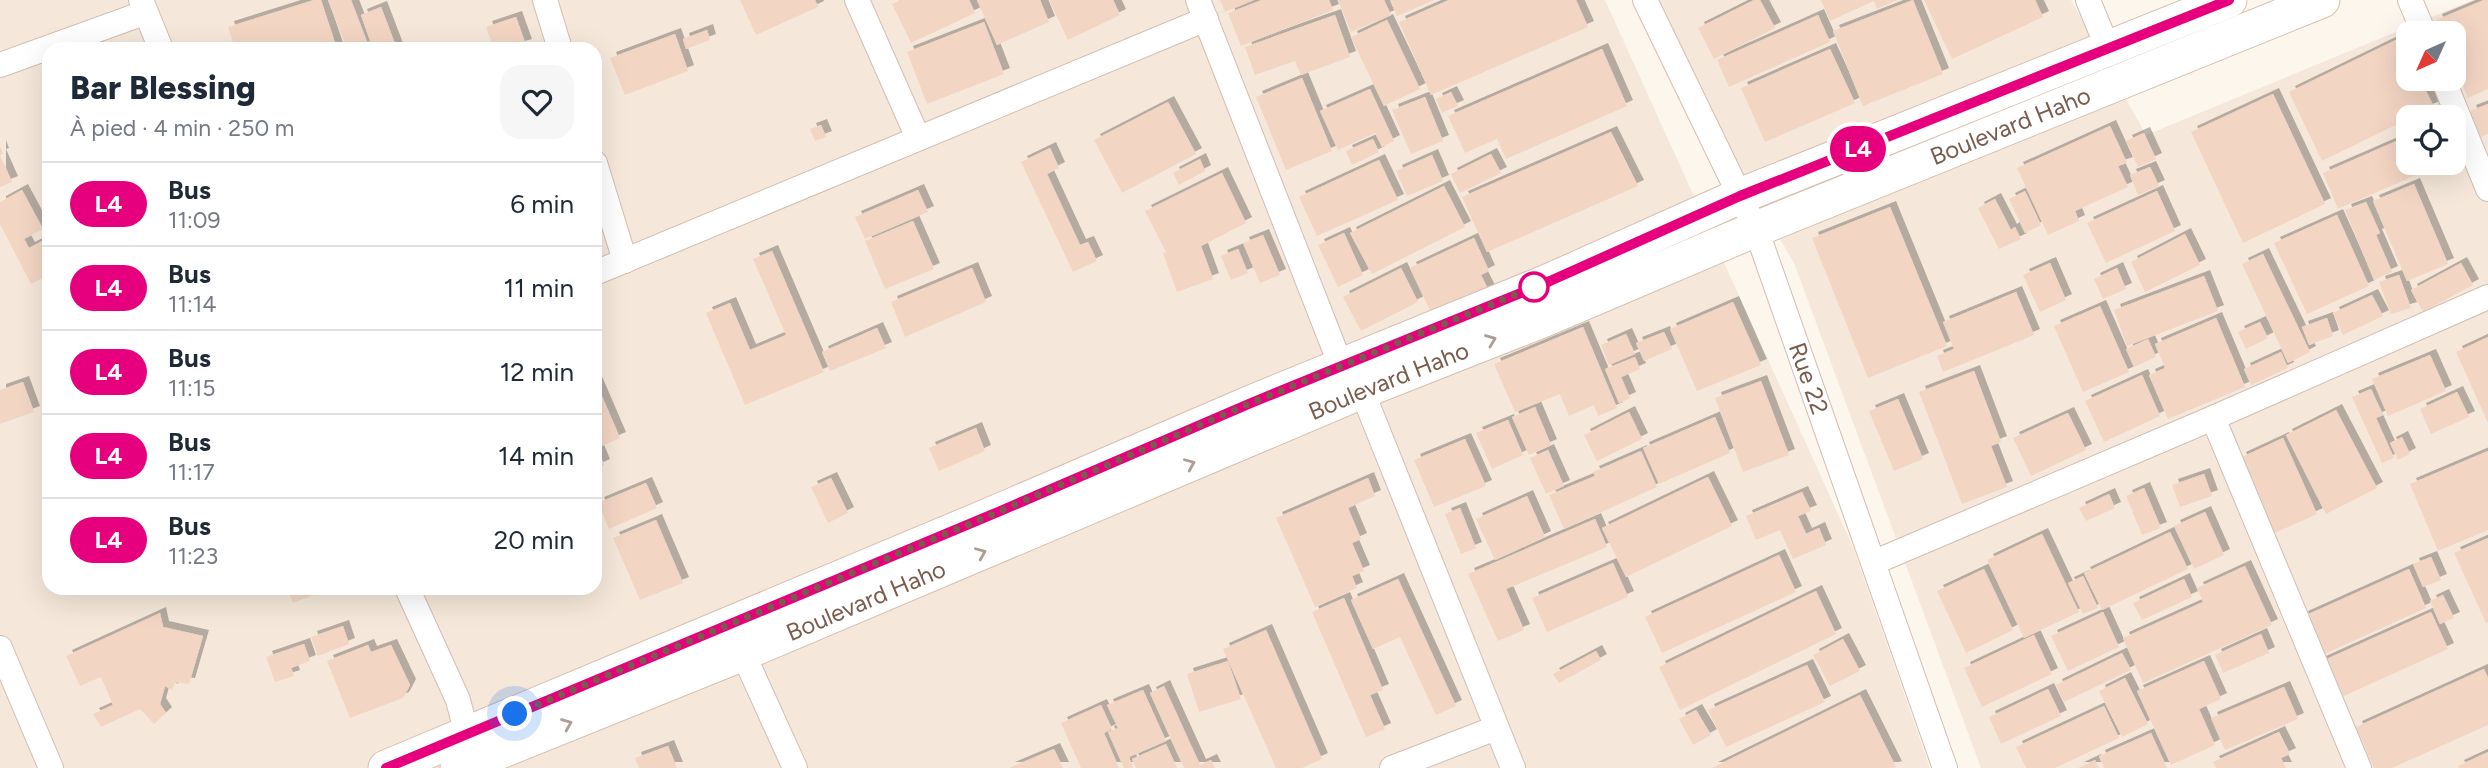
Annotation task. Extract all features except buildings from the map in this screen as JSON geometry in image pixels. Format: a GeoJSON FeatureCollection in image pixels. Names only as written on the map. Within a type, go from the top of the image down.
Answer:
{"type":"FeatureCollection","features":[{"type":"Feature","properties":{"kind":"main road","name":"Boulevard Haho"},"geometry":{"type":"LineString","coordinates":[[458,768],[736,639],[1352,378],[1550,281],[1740,196],[2229,0]]}},
{"type":"Feature","properties":{"kind":"main road","name":"Boulevard Haho"},"geometry":{"type":"LineString","coordinates":[[1352,378],[1547,318],[1756,229],[2322,0]]}},
{"type":"Feature","properties":{"kind":"main road","name":"Boulevard Haho"},"geometry":{"type":"LineString","coordinates":[[386,768],[467,735],[736,639]]}},
{"type":"Feature","properties":{"kind":"street"},"geometry":{"type":"LineString","coordinates":[[545,0],[558,42]]}},
{"type":"Feature","properties":{"kind":"street"},"geometry":{"type":"LineString","coordinates":[[858,0],[918,138]]}},
{"type":"Feature","properties":{"kind":"street","name":"Rue 22"},"geometry":{"type":"LineString","coordinates":[[1646,0],[1756,229],[1875,562],[1945,768]]}},
{"type":"Feature","properties":{"kind":"street"},"geometry":{"type":"LineString","coordinates":[[2088,0],[2108,49]]}},
{"type":"Feature","properties":{"kind":"street"},"geometry":{"type":"LineString","coordinates":[[2410,0],[2419,21]]}},
{"type":"Feature","properties":{"kind":"street"},"geometry":{"type":"LineString","coordinates":[[55,42],[142,6],[158,42]]}},
{"type":"Feature","properties":{"kind":"street"},"geometry":{"type":"LineString","coordinates":[[602,270],[918,138],[1202,10],[1513,768]]}},
{"type":"Feature","properties":{"kind":"street"},"geometry":{"type":"LineString","coordinates":[[0,65],[42,48]]}},
{"type":"Feature","properties":{"kind":"street"},"geometry":{"type":"LineString","coordinates":[[2447,91],[2488,190]]}},
{"type":"Feature","properties":{"kind":"street"},"geometry":{"type":"LineString","coordinates":[[602,186],[625,261]]}},
{"type":"Feature","properties":{"kind":"street"},"geometry":{"type":"LineString","coordinates":[[1875,562],[2488,297]]}},
{"type":"Feature","properties":{"kind":"street"},"geometry":{"type":"LineString","coordinates":[[2213,418],[2359,768]]}},
{"type":"Feature","properties":{"kind":"street"},"geometry":{"type":"LineString","coordinates":[[410,595],[458,700],[467,735]]}},
{"type":"Feature","properties":{"kind":"street"},"geometry":{"type":"LineString","coordinates":[[736,639],[795,768]]}},
{"type":"Feature","properties":{"kind":"street"},"geometry":{"type":"LineString","coordinates":[[0,648],[51,768]]}},
{"type":"Feature","properties":{"kind":"street"},"geometry":{"type":"LineString","coordinates":[[1392,768],[1496,728]]}},
{"type":"Feature","properties":{"kind":"shaded area"},"geometry":{"type":"Polygon","coordinates":[[[0,0],[1605,0],[1853,547],[1930,768],[0,768],[0,0]]]}},
{"type":"Feature","properties":{"kind":"shaded area"},"geometry":{"type":"Polygon","coordinates":[[[1639,0],[2071,0],[2146,135],[2396,32],[2396,91],[2466,91],[2466,21],[2422,21],[2473,0],[2488,0],[2488,768],[1981,768],[1794,263],[1639,0]]]}},
{"type":"Feature","properties":{"kind":"bus line","name":"L4"},"geometry":{"type":"LineString","coordinates":[[386,768],[1251,403],[1550,281],[1740,196],[2229,0]]}},
{"type":"Feature","properties":{"kind":"route"},"geometry":{"type":"LineString","coordinates":[[515,714],[1251,403],[1534,287]]}}]}
